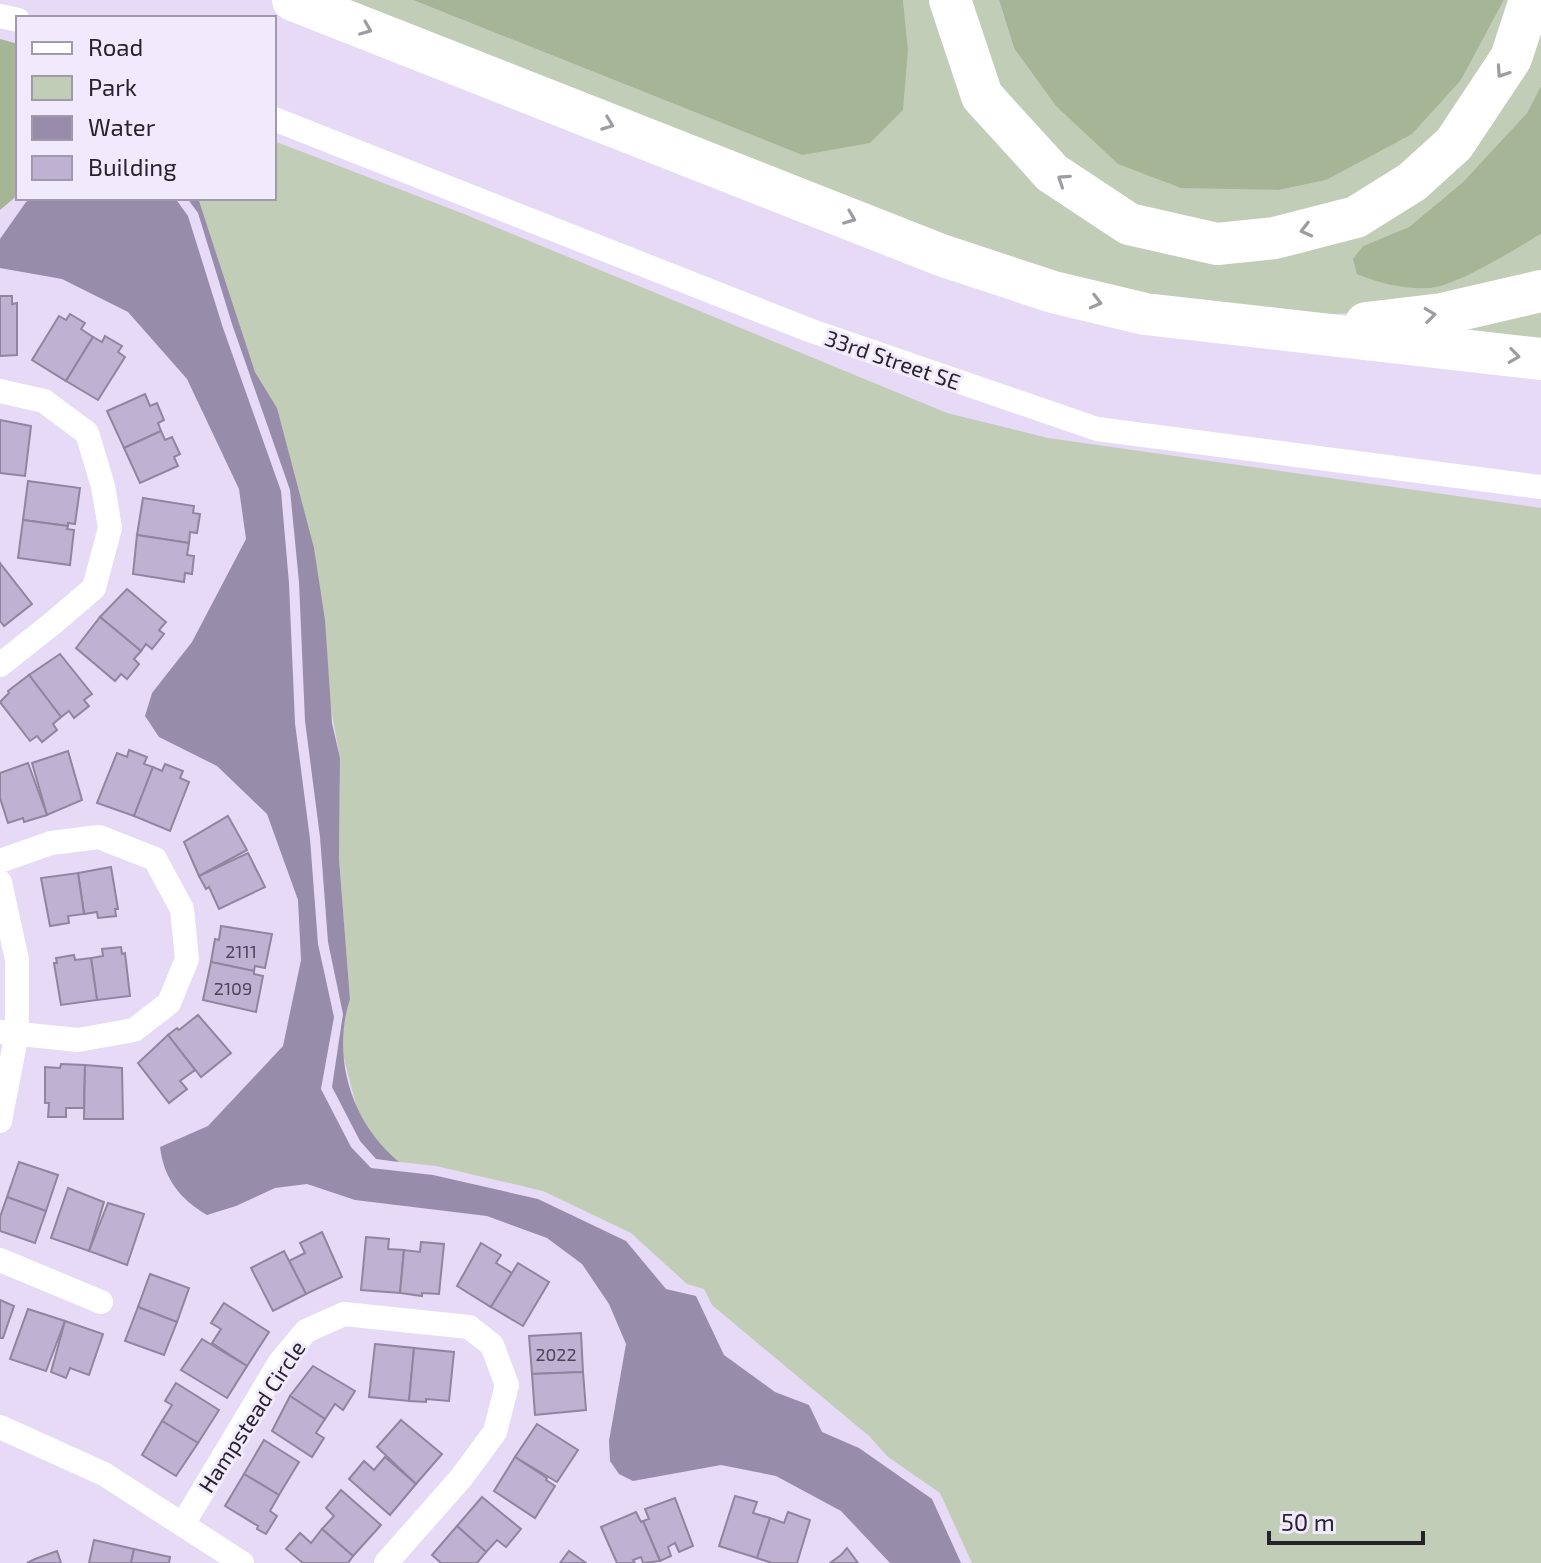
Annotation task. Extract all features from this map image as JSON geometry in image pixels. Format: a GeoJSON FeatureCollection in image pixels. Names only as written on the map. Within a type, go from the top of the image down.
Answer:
{"type":"FeatureCollection","features":[{"type":"Feature","properties":{"kind":"highway"},"geometry":{"type":"LineString","coordinates":[[293,0],[941,255],[1053,292],[1145,314],[1541,359]]}},
{"type":"Feature","properties":{"kind":"highway"},"geometry":{"type":"LineString","coordinates":[[950,0],[982,96],[1052,173],[1129,224],[1217,244],[1275,238],[1356,217],[1412,182],[1454,144],[1511,58],[1530,0]]}},
{"type":"Feature","properties":{"kind":"highway"},"geometry":{"type":"LineString","coordinates":[[1297,331],[1442,314],[1541,291]]}},
{"type":"Feature","properties":{"kind":"street","name":"33rd Street SE"},"geometry":{"type":"LineString","coordinates":[[276,120],[809,330],[1097,429],[1541,487]]}},
{"type":"Feature","properties":{"kind":"street"},"geometry":{"type":"LineString","coordinates":[[0,391],[44,401],[87,433],[103,486],[110,528],[94,588],[0,665]]}},
{"type":"Feature","properties":{"kind":"street"},"geometry":{"type":"LineString","coordinates":[[0,861],[51,843],[99,837],[155,859],[182,909],[187,959],[169,1003],[134,1030],[78,1040],[9,1033]]}},
{"type":"Feature","properties":{"kind":"street"},"geometry":{"type":"LineString","coordinates":[[0,882],[17,960],[0,1121]]}},
{"type":"Feature","properties":{"kind":"street"},"geometry":{"type":"LineString","coordinates":[[0,1260],[101,1302]]}},
{"type":"Feature","properties":{"kind":"street","name":"Hampstead Circle"},"geometry":{"type":"LineString","coordinates":[[183,1524],[280,1362],[306,1331],[344,1314],[469,1327],[492,1345],[507,1385],[495,1432],[461,1478],[386,1563]]}},
{"type":"Feature","properties":{"kind":"street"},"geometry":{"type":"LineString","coordinates":[[0,1427],[104,1474],[236,1561]]}},
{"type":"Feature","properties":{"kind":"green space"},"geometry":{"type":"Polygon","coordinates":[[[335,0],[413,0],[802,155],[908,49],[903,0],[930,0],[939,34],[957,79],[1139,236],[1392,205],[1541,0],[1541,86],[1527,113],[1463,182],[1409,227],[1363,246],[1433,288],[1489,264],[1541,234],[1541,282],[1351,313],[1292,317],[1088,291],[335,0]]]}},
{"type":"Feature","properties":{"kind":"green space"},"geometry":{"type":"Polygon","coordinates":[[[413,0],[903,0],[908,49],[903,110],[870,143],[802,155],[413,0]]]}},
{"type":"Feature","properties":{"kind":"green space"},"geometry":{"type":"Polygon","coordinates":[[[961,0],[999,0],[1014,48],[1231,188],[1279,190],[1326,180],[1461,80],[1504,0],[1519,0],[1481,86],[1377,193],[1250,224],[1202,223],[1152,213],[1094,186],[1049,152],[984,68],[961,0]]]}},
{"type":"Feature","properties":{"kind":"green space"},"geometry":{"type":"Polygon","coordinates":[[[999,0],[1504,0],[1461,80],[1412,134],[1326,180],[1279,190],[1181,188],[1118,164],[1056,106],[1014,48],[999,0]]]}},
{"type":"Feature","properties":{"kind":"green space"},"geometry":{"type":"Polygon","coordinates":[[[0,39],[16,43],[16,197],[0,210],[0,39]]]}},
{"type":"Feature","properties":{"kind":"green space"},"geometry":{"type":"Polygon","coordinates":[[[1541,86],[1541,234],[1486,266],[1440,286],[1401,287],[1357,274],[1353,259],[1363,246],[1409,227],[1463,182],[1527,113],[1541,86]]]}},
{"type":"Feature","properties":{"kind":"green space"},"geometry":{"type":"Polygon","coordinates":[[[276,142],[464,214],[947,413],[1048,438],[1541,508],[1541,1563],[972,1563],[940,1493],[888,1457],[869,1436],[712,1305],[704,1289],[687,1284],[631,1233],[543,1191],[436,1166],[399,1162],[379,1145],[357,1109],[341,1047],[344,1017],[350,999],[339,859],[340,758],[277,409],[255,372],[197,200],[276,200],[276,142]]]}},
{"type":"Feature","properties":{"kind":"green space"},"geometry":{"type":"Polygon","coordinates":[[[1541,301],[1541,348],[1412,329],[1541,301]]]}},
{"type":"Feature","properties":{"kind":"water"},"geometry":{"type":"Polygon","coordinates":[[[176,200],[188,216],[223,328],[281,491],[289,583],[295,723],[310,839],[318,944],[334,1017],[321,1089],[351,1147],[371,1168],[433,1175],[538,1199],[626,1241],[666,1289],[696,1296],[724,1355],[775,1392],[809,1405],[822,1432],[859,1448],[932,1499],[961,1563],[890,1563],[841,1511],[776,1476],[721,1465],[633,1481],[619,1474],[610,1461],[609,1441],[626,1344],[609,1304],[582,1264],[547,1238],[487,1216],[355,1200],[307,1184],[275,1188],[207,1215],[175,1187],[165,1169],[160,1147],[208,1126],[283,1046],[301,960],[298,900],[267,814],[217,766],[159,737],[145,716],[152,693],[192,642],[246,539],[239,489],[187,379],[128,312],[62,279],[0,268],[0,239],[26,202],[176,200]]]}},
{"type":"Feature","properties":{"kind":"water"},"geometry":{"type":"Polygon","coordinates":[[[188,200],[199,201],[255,372],[277,408],[314,548],[325,620],[332,723],[340,758],[339,859],[350,999],[343,1044],[345,1066],[358,1109],[369,1128],[399,1162],[376,1159],[360,1141],[332,1087],[343,1014],[328,942],[320,837],[305,721],[299,582],[290,490],[232,324],[198,213],[188,200]]]}},
{"type":"Feature","properties":{"kind":"building"},"geometry":{"type":"Polygon","coordinates":[[[0,296],[12,296],[12,304],[17,303],[17,355],[0,356],[0,296]]]}},
{"type":"Feature","properties":{"kind":"building"},"geometry":{"type":"Polygon","coordinates":[[[70,314],[85,323],[81,329],[93,337],[66,381],[32,360],[59,316],[66,320],[70,314]]]}},
{"type":"Feature","properties":{"kind":"building"},"geometry":{"type":"Polygon","coordinates":[[[105,336],[122,346],[118,352],[125,357],[98,400],[66,381],[93,337],[102,342],[105,336]]]}},
{"type":"Feature","properties":{"kind":"building"},"geometry":{"type":"Polygon","coordinates":[[[145,394],[150,406],[157,403],[164,420],[158,423],[161,431],[124,448],[107,411],[145,394]]]}},
{"type":"Feature","properties":{"kind":"building"},"geometry":{"type":"Polygon","coordinates":[[[0,420],[31,426],[25,476],[0,473],[0,420]]]}},
{"type":"Feature","properties":{"kind":"building"},"geometry":{"type":"Polygon","coordinates":[[[161,431],[165,440],[172,437],[180,454],[174,457],[178,466],[140,483],[124,448],[161,431]]]}},
{"type":"Feature","properties":{"kind":"building"},"geometry":{"type":"Polygon","coordinates":[[[28,481],[80,488],[75,524],[68,523],[68,526],[23,520],[28,481]]]}},
{"type":"Feature","properties":{"kind":"building"},"geometry":{"type":"Polygon","coordinates":[[[143,498],[194,506],[193,513],[200,514],[197,533],[190,532],[189,543],[137,535],[143,498]]]}},
{"type":"Feature","properties":{"kind":"building"},"geometry":{"type":"Polygon","coordinates":[[[23,520],[68,526],[67,529],[74,530],[70,565],[18,558],[23,520]]]}},
{"type":"Feature","properties":{"kind":"building"},"geometry":{"type":"Polygon","coordinates":[[[137,535],[189,543],[187,555],[194,556],[192,574],[185,573],[184,582],[133,574],[137,535]]]}},
{"type":"Feature","properties":{"kind":"building"},"geometry":{"type":"Polygon","coordinates":[[[0,563],[32,604],[4,626],[0,621],[0,563]]]}},
{"type":"Feature","properties":{"kind":"building"},"geometry":{"type":"Polygon","coordinates":[[[127,589],[166,622],[159,630],[164,634],[152,649],[146,644],[141,651],[100,617],[127,589]]]}},
{"type":"Feature","properties":{"kind":"building"},"geometry":{"type":"Polygon","coordinates":[[[100,617],[141,651],[134,659],[139,664],[127,679],[121,674],[115,681],[76,648],[100,617]]]}},
{"type":"Feature","properties":{"kind":"building"},"geometry":{"type":"Polygon","coordinates":[[[60,654],[92,694],[84,700],[89,706],[74,718],[69,711],[61,717],[29,675],[60,654]]]}},
{"type":"Feature","properties":{"kind":"building"},"geometry":{"type":"Polygon","coordinates":[[[29,675],[61,717],[53,724],[57,730],[42,742],[37,736],[30,741],[0,702],[8,691],[29,675]]]}},
{"type":"Feature","properties":{"kind":"building"},"geometry":{"type":"Polygon","coordinates":[[[129,750],[147,757],[144,764],[153,767],[134,816],[97,803],[117,753],[127,757],[129,750]]]}},
{"type":"Feature","properties":{"kind":"building"},"geometry":{"type":"Polygon","coordinates":[[[68,751],[82,800],[47,815],[32,763],[68,751]]]}},
{"type":"Feature","properties":{"kind":"building"},"geometry":{"type":"Polygon","coordinates":[[[28,763],[47,815],[8,823],[0,798],[0,773],[28,763]]]}},
{"type":"Feature","properties":{"kind":"building"},"geometry":{"type":"Polygon","coordinates":[[[165,764],[183,771],[180,778],[189,782],[170,831],[134,816],[153,767],[162,771],[165,764]]]}},
{"type":"Feature","properties":{"kind":"building"},"geometry":{"type":"Polygon","coordinates":[[[228,816],[247,850],[199,876],[184,842],[228,816]]]}},
{"type":"Feature","properties":{"kind":"building"},"geometry":{"type":"Polygon","coordinates":[[[248,853],[265,887],[219,909],[209,887],[206,889],[199,876],[248,853]]]}},
{"type":"Feature","properties":{"kind":"building"},"geometry":{"type":"Polygon","coordinates":[[[111,867],[118,909],[115,909],[116,916],[98,918],[97,912],[84,914],[78,873],[111,867]]]}},
{"type":"Feature","properties":{"kind":"building"},"geometry":{"type":"Polygon","coordinates":[[[78,873],[84,914],[68,916],[69,923],[50,926],[41,878],[78,873]]]}},
{"type":"Feature","properties":{"kind":"building"},"geometry":{"type":"Polygon","coordinates":[[[221,926],[272,934],[265,968],[255,966],[254,971],[211,962],[221,926]]]}},
{"type":"Feature","properties":{"kind":"building"},"geometry":{"type":"Polygon","coordinates":[[[121,947],[122,954],[125,953],[130,996],[97,1000],[91,958],[103,956],[102,949],[121,947]]]}},
{"type":"Feature","properties":{"kind":"building"},"geometry":{"type":"Polygon","coordinates":[[[74,955],[75,960],[91,958],[97,1000],[61,1005],[54,963],[57,963],[56,958],[74,955]]]}},
{"type":"Feature","properties":{"kind":"building"},"geometry":{"type":"Polygon","coordinates":[[[211,962],[254,971],[254,974],[263,976],[256,1012],[203,1000],[211,962]]]}},
{"type":"Feature","properties":{"kind":"building"},"geometry":{"type":"Polygon","coordinates":[[[198,1015],[231,1053],[201,1077],[168,1035],[198,1015]]]}},
{"type":"Feature","properties":{"kind":"building"},"geometry":{"type":"Polygon","coordinates":[[[168,1035],[195,1070],[180,1081],[187,1089],[169,1103],[138,1063],[168,1035]]]}},
{"type":"Feature","properties":{"kind":"building"},"geometry":{"type":"Polygon","coordinates":[[[61,1064],[85,1065],[84,1108],[66,1108],[66,1117],[48,1117],[45,1067],[60,1068],[61,1064]]]}},
{"type":"Feature","properties":{"kind":"building"},"geometry":{"type":"Polygon","coordinates":[[[85,1065],[122,1068],[123,1119],[84,1119],[85,1065]]]}},
{"type":"Feature","properties":{"kind":"building"},"geometry":{"type":"Polygon","coordinates":[[[19,1162],[58,1175],[46,1211],[7,1197],[19,1162]]]}},
{"type":"Feature","properties":{"kind":"building"},"geometry":{"type":"Polygon","coordinates":[[[68,1188],[104,1202],[89,1251],[51,1238],[68,1188]]]}},
{"type":"Feature","properties":{"kind":"building"},"geometry":{"type":"Polygon","coordinates":[[[7,1197],[46,1211],[35,1243],[0,1231],[0,1217],[7,1197]]]}},
{"type":"Feature","properties":{"kind":"building"},"geometry":{"type":"Polygon","coordinates":[[[108,1203],[144,1214],[127,1265],[89,1251],[108,1203]]]}},
{"type":"Feature","properties":{"kind":"building"},"geometry":{"type":"Polygon","coordinates":[[[322,1232],[342,1277],[306,1294],[289,1261],[305,1253],[300,1243],[322,1232]]]}},
{"type":"Feature","properties":{"kind":"building"},"geometry":{"type":"Polygon","coordinates":[[[366,1237],[389,1239],[388,1249],[404,1250],[400,1293],[361,1290],[366,1237]]]}},
{"type":"Feature","properties":{"kind":"building"},"geometry":{"type":"Polygon","coordinates":[[[421,1242],[444,1244],[439,1294],[422,1293],[422,1296],[400,1293],[404,1250],[420,1252],[421,1242]]]}},
{"type":"Feature","properties":{"kind":"building"},"geometry":{"type":"Polygon","coordinates":[[[481,1243],[501,1255],[496,1263],[512,1273],[491,1307],[457,1286],[481,1243]]]}},
{"type":"Feature","properties":{"kind":"building"},"geometry":{"type":"Polygon","coordinates":[[[284,1251],[306,1294],[273,1311],[251,1268],[284,1251]]]}},
{"type":"Feature","properties":{"kind":"building"},"geometry":{"type":"Polygon","coordinates":[[[518,1263],[549,1282],[523,1326],[491,1307],[518,1263]]]}},
{"type":"Feature","properties":{"kind":"building"},"geometry":{"type":"Polygon","coordinates":[[[150,1274],[189,1288],[177,1322],[138,1307],[150,1274]]]}},
{"type":"Feature","properties":{"kind":"building"},"geometry":{"type":"Polygon","coordinates":[[[0,1300],[14,1306],[3,1338],[0,1338],[0,1300]]]}},
{"type":"Feature","properties":{"kind":"building"},"geometry":{"type":"Polygon","coordinates":[[[224,1303],[269,1332],[247,1366],[212,1343],[221,1329],[211,1323],[224,1303]]]}},
{"type":"Feature","properties":{"kind":"building"},"geometry":{"type":"Polygon","coordinates":[[[138,1307],[177,1322],[164,1355],[125,1341],[138,1307]]]}},
{"type":"Feature","properties":{"kind":"building"},"geometry":{"type":"Polygon","coordinates":[[[28,1309],[65,1321],[46,1371],[10,1359],[28,1309]]]}},
{"type":"Feature","properties":{"kind":"building"},"geometry":{"type":"Polygon","coordinates":[[[65,1321],[103,1334],[89,1375],[70,1368],[66,1378],[51,1372],[65,1321]]]}},
{"type":"Feature","properties":{"kind":"building"},"geometry":{"type":"Polygon","coordinates":[[[581,1333],[583,1372],[532,1374],[529,1336],[581,1333]]]}},
{"type":"Feature","properties":{"kind":"building"},"geometry":{"type":"Polygon","coordinates":[[[202,1339],[247,1366],[227,1398],[181,1370],[202,1339]]]}},
{"type":"Feature","properties":{"kind":"building"},"geometry":{"type":"Polygon","coordinates":[[[375,1344],[414,1348],[409,1401],[369,1397],[375,1344]]]}},
{"type":"Feature","properties":{"kind":"building"},"geometry":{"type":"Polygon","coordinates":[[[414,1348],[454,1352],[449,1401],[409,1401],[414,1348]]]}},
{"type":"Feature","properties":{"kind":"building"},"geometry":{"type":"Polygon","coordinates":[[[313,1366],[355,1391],[343,1410],[335,1404],[325,1419],[290,1396],[313,1366]]]}},
{"type":"Feature","properties":{"kind":"building"},"geometry":{"type":"Polygon","coordinates":[[[583,1372],[586,1410],[535,1415],[532,1374],[583,1372]]]}},
{"type":"Feature","properties":{"kind":"building"},"geometry":{"type":"Polygon","coordinates":[[[176,1383],[219,1410],[198,1443],[162,1421],[172,1405],[165,1401],[176,1383]]]}},
{"type":"Feature","properties":{"kind":"building"},"geometry":{"type":"Polygon","coordinates":[[[290,1396],[325,1419],[316,1433],[324,1438],[312,1457],[272,1431],[290,1396]]]}},
{"type":"Feature","properties":{"kind":"building"},"geometry":{"type":"Polygon","coordinates":[[[401,1420],[442,1454],[416,1484],[377,1447],[401,1420]]]}},
{"type":"Feature","properties":{"kind":"building"},"geometry":{"type":"Polygon","coordinates":[[[162,1421],[198,1443],[176,1476],[142,1455],[162,1421]]]}},
{"type":"Feature","properties":{"kind":"building"},"geometry":{"type":"Polygon","coordinates":[[[537,1424],[578,1450],[557,1482],[515,1457],[537,1424]]]}},
{"type":"Feature","properties":{"kind":"building"},"geometry":{"type":"Polygon","coordinates":[[[264,1440],[299,1462],[279,1495],[244,1474],[264,1440]]]}},
{"type":"Feature","properties":{"kind":"building"},"geometry":{"type":"Polygon","coordinates":[[[385,1457],[416,1484],[390,1515],[349,1479],[364,1461],[374,1470],[385,1457]]]}},
{"type":"Feature","properties":{"kind":"building"},"geometry":{"type":"Polygon","coordinates":[[[515,1457],[555,1486],[535,1518],[494,1491],[515,1457]]]}},
{"type":"Feature","properties":{"kind":"building"},"geometry":{"type":"Polygon","coordinates":[[[244,1474],[279,1495],[270,1511],[277,1516],[266,1534],[225,1506],[244,1474]]]}},
{"type":"Feature","properties":{"kind":"building"},"geometry":{"type":"Polygon","coordinates":[[[341,1490],[381,1525],[353,1556],[322,1529],[334,1516],[326,1508],[341,1490]]]}},
{"type":"Feature","properties":{"kind":"building"},"geometry":{"type":"Polygon","coordinates":[[[735,1496],[757,1502],[753,1513],[770,1518],[757,1558],[719,1546],[735,1496]]]}},
{"type":"Feature","properties":{"kind":"building"},"geometry":{"type":"Polygon","coordinates":[[[482,1497],[521,1529],[506,1547],[497,1540],[486,1552],[457,1526],[482,1497]]]}},
{"type":"Feature","properties":{"kind":"building"},"geometry":{"type":"Polygon","coordinates":[[[675,1498],[693,1546],[679,1552],[675,1543],[668,1547],[671,1556],[660,1561],[643,1521],[649,1519],[645,1509],[675,1498]]]}},
{"type":"Feature","properties":{"kind":"building"},"geometry":{"type":"Polygon","coordinates":[[[636,1512],[660,1561],[643,1563],[641,1557],[633,1560],[635,1563],[617,1563],[601,1527],[636,1512]]]}},
{"type":"Feature","properties":{"kind":"building"},"geometry":{"type":"Polygon","coordinates":[[[788,1512],[810,1520],[797,1563],[772,1563],[757,1558],[770,1518],[784,1523],[788,1512]]]}},
{"type":"Feature","properties":{"kind":"building"},"geometry":{"type":"Polygon","coordinates":[[[457,1526],[486,1552],[477,1563],[441,1563],[432,1555],[457,1526]]]}},
{"type":"Feature","properties":{"kind":"building"},"geometry":{"type":"Polygon","coordinates":[[[322,1529],[353,1556],[348,1563],[303,1563],[286,1549],[300,1533],[311,1543],[322,1529]]]}},
{"type":"Feature","properties":{"kind":"building"},"geometry":{"type":"Polygon","coordinates":[[[94,1540],[134,1549],[131,1563],[89,1563],[94,1540]]]}},
{"type":"Feature","properties":{"kind":"building"},"geometry":{"type":"Polygon","coordinates":[[[847,1548],[858,1563],[830,1563],[841,1555],[847,1548]]]}},
{"type":"Feature","properties":{"kind":"building"},"geometry":{"type":"Polygon","coordinates":[[[134,1549],[170,1557],[169,1563],[131,1563],[134,1549]]]}},
{"type":"Feature","properties":{"kind":"building"},"geometry":{"type":"Polygon","coordinates":[[[57,1551],[61,1563],[27,1563],[35,1559],[57,1551]]]}},
{"type":"Feature","properties":{"kind":"building"},"geometry":{"type":"Polygon","coordinates":[[[569,1551],[586,1563],[560,1563],[569,1551]]]}}]}
